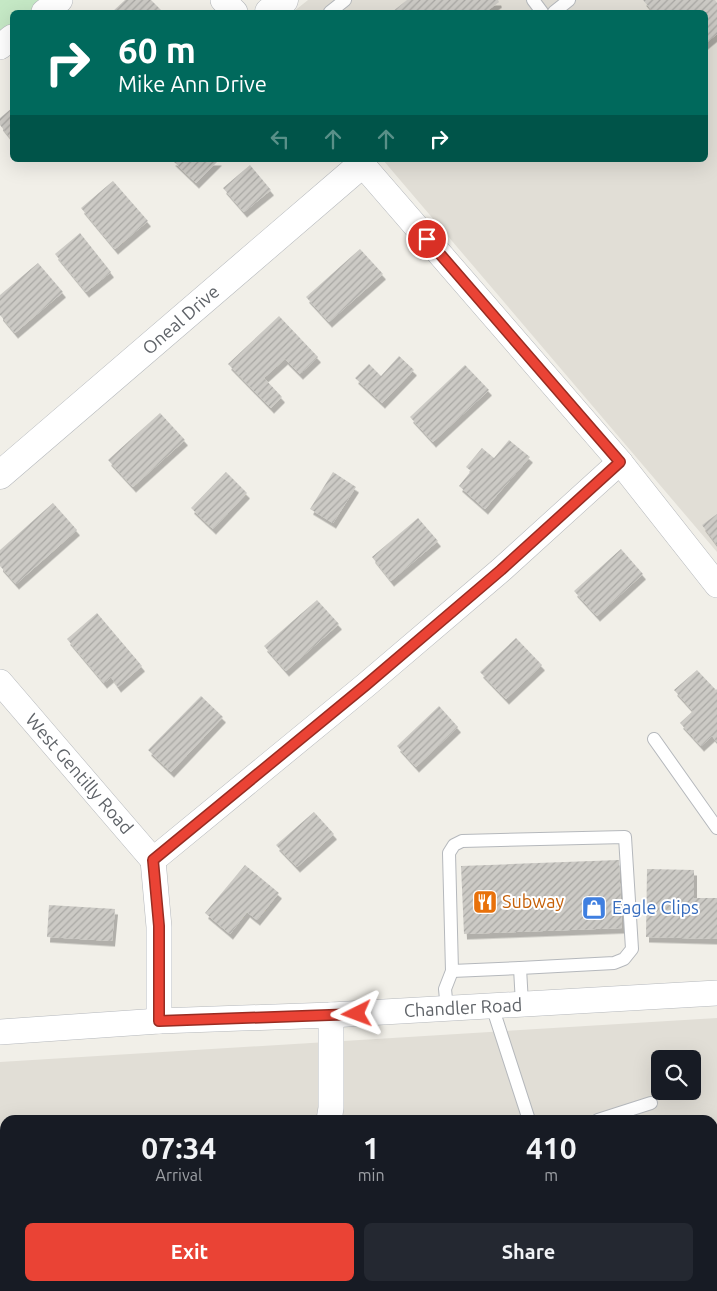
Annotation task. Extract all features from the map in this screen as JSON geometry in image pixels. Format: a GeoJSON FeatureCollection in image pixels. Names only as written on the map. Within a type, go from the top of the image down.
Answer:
{"type":"FeatureCollection","features":[{"type":"Feature","properties":{"kind":"street"},"geometry":{"type":"LineString","coordinates":[[47,10],[60,0]]}},
{"type":"Feature","properties":{"kind":"street"},"geometry":{"type":"LineString","coordinates":[[223,0],[233,10]]}},
{"type":"Feature","properties":{"kind":"street"},"geometry":{"type":"LineString","coordinates":[[272,10],[284,0]]}},
{"type":"Feature","properties":{"kind":"street"},"geometry":{"type":"LineString","coordinates":[[0,47],[10,39]]}},
{"type":"Feature","properties":{"kind":"street","name":"Oneal Drive"},"geometry":{"type":"LineString","coordinates":[[0,475],[362,162]]}},
{"type":"Feature","properties":{"kind":"street"},"geometry":{"type":"LineString","coordinates":[[364,162],[620,462],[717,585]]}},
{"type":"Feature","properties":{"kind":"street"},"geometry":{"type":"LineString","coordinates":[[159,1021],[159,926],[153,860],[373,679],[501,570],[620,462]]}},
{"type":"Feature","properties":{"kind":"street","name":"West Gentilly Road"},"geometry":{"type":"LineString","coordinates":[[2,686],[153,860]]}},
{"type":"Feature","properties":{"kind":"street","name":"Chandler Road"},"geometry":{"type":"LineString","coordinates":[[0,1032],[159,1021],[331,1015],[717,993]]}},
{"type":"Feature","properties":{"kind":"street"},"geometry":{"type":"LineString","coordinates":[[330,1115],[331,1015]]}},
{"type":"Feature","properties":{"kind":"lane"},"geometry":{"type":"LineString","coordinates":[[332,10],[345,0]]}},
{"type":"Feature","properties":{"kind":"lane"},"geometry":{"type":"LineString","coordinates":[[556,10],[569,0]]}},
{"type":"Feature","properties":{"kind":"lane"},"geometry":{"type":"LineString","coordinates":[[654,739],[715,822]]}},
{"type":"Feature","properties":{"kind":"lane"},"geometry":{"type":"LineString","coordinates":[[447,1009],[445,990],[452,971],[449,853],[454,845],[462,841],[625,837],[632,949],[624,959],[614,963],[452,971]]}},
{"type":"Feature","properties":{"kind":"lane"},"geometry":{"type":"LineString","coordinates":[[520,968],[522,1004]]}},
{"type":"Feature","properties":{"kind":"lane"},"geometry":{"type":"LineString","coordinates":[[492,1006],[527,1115]]}},
{"type":"Feature","properties":{"kind":"lane"},"geometry":{"type":"LineString","coordinates":[[615,1115],[651,1104]]}},
{"type":"Feature","properties":{"kind":"shaded area"},"geometry":{"type":"Polygon","coordinates":[[[308,0],[717,0],[717,552],[385,162],[708,162],[708,10],[296,10],[308,0]]]}},
{"type":"Feature","properties":{"kind":"shaded area"},"geometry":{"type":"Polygon","coordinates":[[[717,1018],[717,1115],[0,1115],[0,1062],[717,1018]]]}},
{"type":"Feature","properties":{"kind":"green space"},"geometry":{"type":"Polygon","coordinates":[[[0,0],[45,0],[33,10],[10,10],[10,30],[0,39],[0,0]]]}},
{"type":"Feature","properties":{"kind":"building"},"geometry":{"type":"Polygon","coordinates":[[[125,0],[151,0],[161,10],[114,10],[125,0]]]}},
{"type":"Feature","properties":{"kind":"building"},"geometry":{"type":"Polygon","coordinates":[[[407,0],[498,0],[499,2],[489,10],[394,10],[407,0]]]}},
{"type":"Feature","properties":{"kind":"building"},"geometry":{"type":"Polygon","coordinates":[[[643,0],[715,0],[717,3],[717,34],[708,42],[708,10],[651,10],[643,0]]]}},
{"type":"Feature","properties":{"kind":"building"},"geometry":{"type":"Polygon","coordinates":[[[10,110],[10,138],[0,125],[0,118],[10,110]]]}},
{"type":"Feature","properties":{"kind":"building"},"geometry":{"type":"Polygon","coordinates":[[[174,162],[217,162],[196,183],[174,162]]]}},
{"type":"Feature","properties":{"kind":"building"},"geometry":{"type":"Polygon","coordinates":[[[250,165],[271,190],[244,212],[223,188],[250,165]]]}},
{"type":"Feature","properties":{"kind":"building"},"geometry":{"type":"Polygon","coordinates":[[[113,181],[148,221],[115,249],[81,208],[113,181]]]}},
{"type":"Feature","properties":{"kind":"building"},"geometry":{"type":"Polygon","coordinates":[[[80,233],[111,272],[86,292],[55,254],[80,233]]]}},
{"type":"Feature","properties":{"kind":"building"},"geometry":{"type":"Polygon","coordinates":[[[360,249],[383,274],[329,322],[306,297],[360,249]]]}},
{"type":"Feature","properties":{"kind":"building"},"geometry":{"type":"Polygon","coordinates":[[[38,263],[63,292],[15,333],[0,315],[0,295],[38,263]]]}},
{"type":"Feature","properties":{"kind":"building"},"geometry":{"type":"Polygon","coordinates":[[[279,316],[318,357],[300,374],[285,359],[264,378],[282,397],[271,408],[228,364],[279,316]]]}},
{"type":"Feature","properties":{"kind":"building"},"geometry":{"type":"Polygon","coordinates":[[[399,356],[414,370],[382,403],[355,378],[369,364],[381,376],[399,356]]]}},
{"type":"Feature","properties":{"kind":"building"},"geometry":{"type":"Polygon","coordinates":[[[465,365],[489,390],[433,442],[410,417],[465,365]]]}},
{"type":"Feature","properties":{"kind":"building"},"geometry":{"type":"Polygon","coordinates":[[[160,413],[185,440],[133,487],[108,460],[160,413]]]}},
{"type":"Feature","properties":{"kind":"building"},"geometry":{"type":"Polygon","coordinates":[[[509,440],[530,457],[485,509],[459,486],[471,471],[466,467],[482,448],[494,458],[509,440]]]}},
{"type":"Feature","properties":{"kind":"building"},"geometry":{"type":"Polygon","coordinates":[[[226,472],[247,493],[213,529],[191,508],[226,472]]]}},
{"type":"Feature","properties":{"kind":"building"},"geometry":{"type":"Polygon","coordinates":[[[333,472],[356,487],[333,523],[310,509],[333,472]]]}},
{"type":"Feature","properties":{"kind":"building"},"geometry":{"type":"Polygon","coordinates":[[[53,503],[77,530],[16,584],[0,566],[0,550],[53,503]]]}},
{"type":"Feature","properties":{"kind":"building"},"geometry":{"type":"Polygon","coordinates":[[[717,514],[717,545],[702,525],[717,514]]]}},
{"type":"Feature","properties":{"kind":"building"},"geometry":{"type":"Polygon","coordinates":[[[418,518],[438,541],[391,581],[372,557],[418,518]]]}},
{"type":"Feature","properties":{"kind":"building"},"geometry":{"type":"Polygon","coordinates":[[[621,549],[643,574],[597,616],[574,591],[621,549]]]}},
{"type":"Feature","properties":{"kind":"building"},"geometry":{"type":"Polygon","coordinates":[[[317,600],[339,624],[286,671],[264,646],[317,600]]]}},
{"type":"Feature","properties":{"kind":"building"},"geometry":{"type":"Polygon","coordinates":[[[97,613],[142,666],[118,687],[111,677],[104,683],[67,639],[97,613]]]}},
{"type":"Feature","properties":{"kind":"building"},"geometry":{"type":"Polygon","coordinates":[[[516,638],[542,665],[506,699],[480,672],[516,638]]]}},
{"type":"Feature","properties":{"kind":"building"},"geometry":{"type":"Polygon","coordinates":[[[697,670],[717,689],[717,742],[712,736],[701,746],[680,723],[693,711],[674,690],[697,670]]]}},
{"type":"Feature","properties":{"kind":"building"},"geometry":{"type":"Polygon","coordinates":[[[201,696],[223,717],[171,772],[148,750],[201,696]]]}},
{"type":"Feature","properties":{"kind":"building"},"geometry":{"type":"Polygon","coordinates":[[[439,706],[458,727],[416,767],[397,746],[439,706]]]}},
{"type":"Feature","properties":{"kind":"building"},"geometry":{"type":"Polygon","coordinates":[[[314,812],[334,834],[297,867],[276,845],[314,812]]]}},
{"type":"Feature","properties":{"kind":"building"},"geometry":{"type":"Polygon","coordinates":[[[619,860],[622,928],[464,934],[461,866],[619,860]]]}},
{"type":"Feature","properties":{"kind":"building"},"geometry":{"type":"Polygon","coordinates":[[[245,865],[279,893],[257,920],[247,912],[230,934],[205,913],[245,865]]]}},
{"type":"Feature","properties":{"kind":"building"},"geometry":{"type":"Polygon","coordinates":[[[647,869],[694,870],[694,898],[717,898],[717,939],[646,937],[647,869]]]}},
{"type":"Feature","properties":{"kind":"building"},"geometry":{"type":"Polygon","coordinates":[[[49,905],[115,909],[112,941],[47,937],[49,905]]]}},
{"type":"Feature","properties":{"kind":"place","name":"Subway"},"geometry":{"type":"Point","coordinates":[485,902]}},
{"type":"Feature","properties":{"kind":"place","name":"Eagle Clips"},"geometry":{"type":"Point","coordinates":[594,908]}},
{"type":"Feature","properties":{"kind":"route"},"geometry":{"type":"LineString","coordinates":[[357,1014],[159,1021],[159,926],[153,860],[366,685],[501,570],[620,462],[427,239]]}}]}
